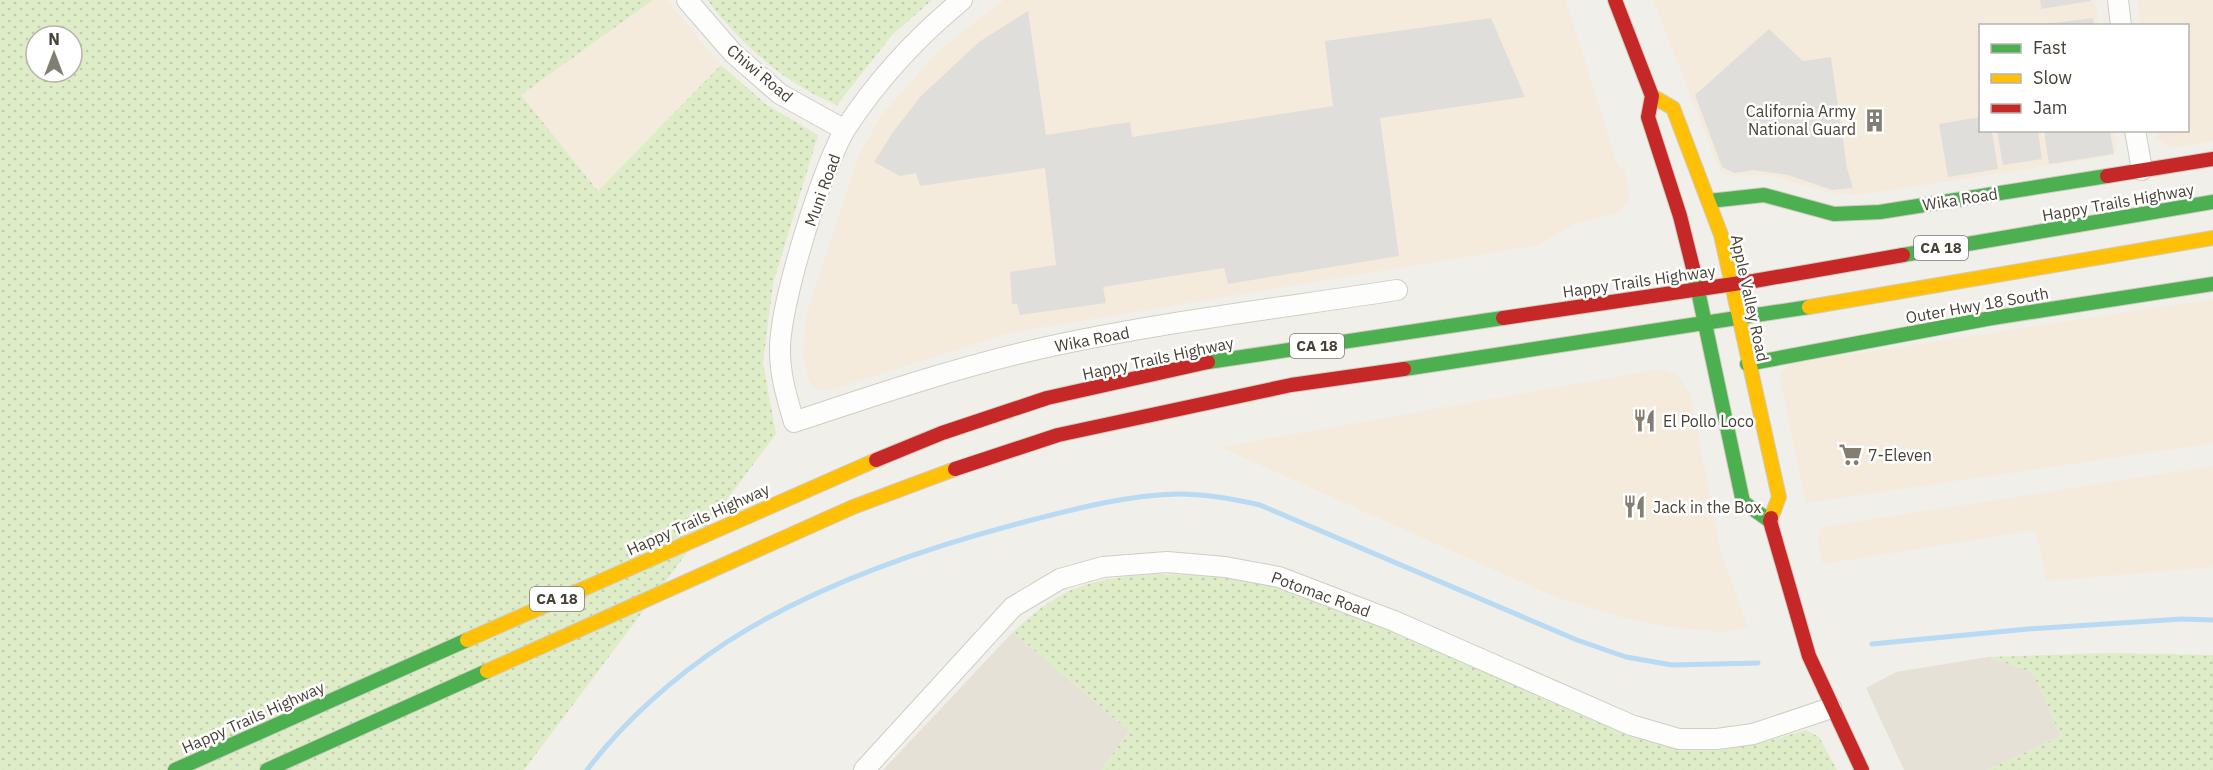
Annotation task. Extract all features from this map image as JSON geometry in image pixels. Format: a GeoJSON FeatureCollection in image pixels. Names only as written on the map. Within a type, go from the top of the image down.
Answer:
{"type":"FeatureCollection","features":[{"type":"Feature","properties":{"kind":"main road"},"geometry":{"type":"LineString","coordinates":[[1615,0],[1652,96],[1648,117],[1680,216],[1699,289],[1743,502],[1770,521],[1809,656],[1831,708],[1862,770]]}},
{"type":"Feature","properties":{"kind":"main road","name":"Apple Valley Road"},"geometry":{"type":"LineString","coordinates":[[1652,96],[1673,108],[1721,235],[1747,364],[1779,497],[1770,521]]}},
{"type":"Feature","properties":{"kind":"main road","name":"Wika Road"},"geometry":{"type":"LineString","coordinates":[[1708,201],[1764,195],[1834,214],[1880,212],[2213,159]]}},
{"type":"Feature","properties":{"kind":"main road","name":"Happy Trails Highway"},"geometry":{"type":"LineString","coordinates":[[175,770],[841,474],[942,433],[1037,402],[1214,361],[1731,284],[2213,202]]}},
{"type":"Feature","properties":{"kind":"main road","name":"CA 18"},"geometry":{"type":"LineString","coordinates":[[267,770],[853,507],[955,469],[1058,435],[1291,386],[1738,320],[2213,238]]}},
{"type":"Feature","properties":{"kind":"main road","name":"Outer Hwy 18 South"},"geometry":{"type":"LineString","coordinates":[[1747,364],[1992,318],[2213,284]]}},
{"type":"Feature","properties":{"kind":"street","name":"Chiwi Road"},"geometry":{"type":"LineString","coordinates":[[687,0],[733,53],[780,94],[845,130]]}},
{"type":"Feature","properties":{"kind":"street","name":"Muni Road"},"geometry":{"type":"LineString","coordinates":[[794,422],[782,382],[780,350],[783,312],[809,225],[845,130],[885,74],[926,30],[962,0]]}},
{"type":"Feature","properties":{"kind":"street"},"geometry":{"type":"LineString","coordinates":[[2118,0],[2121,24]]}},
{"type":"Feature","properties":{"kind":"street"},"geometry":{"type":"LineString","coordinates":[[2135,132],[2142,170]]}},
{"type":"Feature","properties":{"kind":"street","name":"Wika Road"},"geometry":{"type":"LineString","coordinates":[[794,422],[917,380],[1047,347],[1145,329],[1397,290]]}},
{"type":"Feature","properties":{"kind":"street","name":"Potomac Road"},"geometry":{"type":"LineString","coordinates":[[864,770],[1013,607],[1060,579],[1103,567],[1167,562],[1225,567],[1279,577],[1394,621],[1631,725],[1679,739],[1717,739],[1753,734],[1831,708]]}},
{"type":"Feature","properties":{"kind":"shaded area"},"geometry":{"type":"Polygon","coordinates":[[[653,0],[667,0],[721,65],[599,191],[521,95],[653,0]]]}},
{"type":"Feature","properties":{"kind":"shaded area"},"geometry":{"type":"Polygon","coordinates":[[[1004,0],[1566,0],[1618,166],[1625,171],[1630,197],[1619,213],[1576,223],[1538,245],[1009,333],[827,391],[813,388],[803,356],[806,316],[857,159],[881,116],[938,51],[1004,0]]]}},
{"type":"Feature","properties":{"kind":"shaded area"},"geometry":{"type":"Polygon","coordinates":[[[1653,0],[2095,0],[2099,24],[1979,24],[1979,132],[2116,132],[2116,151],[2105,157],[1857,195],[1828,192],[1767,175],[1727,175],[1720,171],[1653,0]]]}},
{"type":"Feature","properties":{"kind":"shaded area"},"geometry":{"type":"Polygon","coordinates":[[[2040,0],[2090,0],[2091,1],[2041,9],[2040,0]]]}},
{"type":"Feature","properties":{"kind":"shaded area"},"geometry":{"type":"Polygon","coordinates":[[[2137,0],[2213,0],[2213,141],[2172,148],[2157,139],[2156,132],[2189,132],[2189,24],[2141,24],[2137,0]]]}},
{"type":"Feature","properties":{"kind":"shaded area"},"geometry":{"type":"Polygon","coordinates":[[[1028,11],[1046,135],[1130,122],[1132,137],[1333,106],[1325,41],[1491,18],[1525,97],[1380,118],[1399,256],[1228,284],[1224,268],[1103,287],[1106,303],[1020,315],[1017,304],[1012,304],[1010,272],[1056,265],[1045,168],[920,186],[916,173],[900,176],[874,162],[893,132],[921,96],[979,42],[1028,11]]]}},
{"type":"Feature","properties":{"kind":"shaded area"},"geometry":{"type":"Polygon","coordinates":[[[2093,18],[2094,24],[2045,24],[2093,18]]]}},
{"type":"Feature","properties":{"kind":"shaded area"},"geometry":{"type":"Polygon","coordinates":[[[1769,29],[1803,61],[1831,57],[1847,168],[1853,188],[1832,190],[1788,175],[1753,170],[1734,173],[1722,167],[1695,95],[1769,29]]]}},
{"type":"Feature","properties":{"kind":"shaded area"},"geometry":{"type":"Polygon","coordinates":[[[1979,117],[1979,132],[1992,132],[1998,169],[1948,177],[1939,124],[1979,117]]]}},
{"type":"Feature","properties":{"kind":"shaded area"},"geometry":{"type":"Polygon","coordinates":[[[1997,132],[2038,132],[2042,159],[2003,165],[1997,132]]]}},
{"type":"Feature","properties":{"kind":"shaded area"},"geometry":{"type":"Polygon","coordinates":[[[2044,132],[2110,132],[2114,154],[2049,164],[2044,132]]]}},
{"type":"Feature","properties":{"kind":"shaded area"},"geometry":{"type":"Polygon","coordinates":[[[2213,299],[2213,443],[1806,503],[1780,379],[1782,372],[1790,364],[2213,299]]]}},
{"type":"Feature","properties":{"kind":"shaded area"},"geometry":{"type":"Polygon","coordinates":[[[1654,370],[1666,370],[1679,376],[1690,393],[1721,552],[1748,627],[1721,632],[1669,627],[1620,617],[1553,596],[1220,447],[1654,370]]]}},
{"type":"Feature","properties":{"kind":"shaded area"},"geometry":{"type":"Polygon","coordinates":[[[2213,466],[2213,567],[2046,581],[2036,530],[1823,564],[1817,542],[1822,527],[2213,466]]]}},
{"type":"Feature","properties":{"kind":"shaded area"},"geometry":{"type":"Polygon","coordinates":[[[1013,632],[1129,731],[1101,770],[883,770],[1013,632]]]}},
{"type":"Feature","properties":{"kind":"shaded area"},"geometry":{"type":"Polygon","coordinates":[[[1988,657],[2032,672],[2061,736],[1987,770],[1904,770],[1866,688],[1896,672],[1988,657]]]}},
{"type":"Feature","properties":{"kind":"green space"},"geometry":{"type":"Polygon","coordinates":[[[0,0],[653,0],[521,95],[598,191],[721,65],[767,105],[818,135],[773,284],[763,363],[776,434],[524,770],[0,770],[0,0]]]}},
{"type":"Feature","properties":{"kind":"green space"},"geometry":{"type":"Polygon","coordinates":[[[707,0],[932,0],[892,35],[837,105],[799,86],[765,61],[720,17],[707,0]]]}},
{"type":"Feature","properties":{"kind":"green space"},"geometry":{"type":"Polygon","coordinates":[[[1153,574],[1203,575],[1263,583],[1307,594],[1461,659],[1630,736],[1683,746],[1726,746],[1767,741],[1806,730],[1819,737],[1837,770],[1101,770],[1129,731],[1013,632],[1047,604],[1077,588],[1110,579],[1153,574]]]}},
{"type":"Feature","properties":{"kind":"green space"},"geometry":{"type":"Polygon","coordinates":[[[2109,653],[2213,655],[2213,770],[1987,770],[2061,736],[2032,672],[1988,657],[2109,653]]]}},
{"type":"Feature","properties":{"kind":"waterway"},"geometry":{"type":"LineString","coordinates":[[587,770],[617,734],[651,700],[688,669],[727,642],[797,603],[873,570],[990,531],[1084,507],[1160,495],[1210,496],[1260,505],[1577,640],[1626,657],[1672,665],[1758,663]]}},
{"type":"Feature","properties":{"kind":"waterway"},"geometry":{"type":"LineString","coordinates":[[1872,644],[2028,629],[2182,619],[2213,620]]}},
{"type":"Feature","properties":{"kind":"traffic: fast"},"geometry":{"type":"LineString","coordinates":[[1709,201],[1764,195],[1834,214],[1880,212],[2107,176]]}},
{"type":"Feature","properties":{"kind":"traffic: fast"},"geometry":{"type":"LineString","coordinates":[[1903,255],[2213,202]]}},
{"type":"Feature","properties":{"kind":"traffic: fast"},"geometry":{"type":"LineString","coordinates":[[1694,272],[1743,502],[1770,521]]}},
{"type":"Feature","properties":{"kind":"traffic: fast"},"geometry":{"type":"LineString","coordinates":[[1747,364],[1992,318],[2213,284]]}},
{"type":"Feature","properties":{"kind":"traffic: fast"},"geometry":{"type":"LineString","coordinates":[[1404,369],[1809,307]]}},
{"type":"Feature","properties":{"kind":"traffic: fast"},"geometry":{"type":"LineString","coordinates":[[1208,362],[1503,318]]}},
{"type":"Feature","properties":{"kind":"traffic: fast"},"geometry":{"type":"LineString","coordinates":[[175,770],[467,640]]}},
{"type":"Feature","properties":{"kind":"traffic: fast"},"geometry":{"type":"LineString","coordinates":[[267,770],[487,671]]}},
{"type":"Feature","properties":{"kind":"traffic: slow"},"geometry":{"type":"LineString","coordinates":[[1652,96],[1673,108],[1721,235],[1779,497],[1771,518]]}},
{"type":"Feature","properties":{"kind":"traffic: slow"},"geometry":{"type":"LineString","coordinates":[[1809,307],[2213,238]]}},
{"type":"Feature","properties":{"kind":"traffic: slow"},"geometry":{"type":"LineString","coordinates":[[467,640],[876,460]]}},
{"type":"Feature","properties":{"kind":"traffic: slow"},"geometry":{"type":"LineString","coordinates":[[487,671],[853,507],[955,469]]}},
{"type":"Feature","properties":{"kind":"traffic: jam"},"geometry":{"type":"LineString","coordinates":[[1615,0],[1652,96],[1648,117],[1680,216],[1694,272]]}},
{"type":"Feature","properties":{"kind":"traffic: jam"},"geometry":{"type":"LineString","coordinates":[[2107,176],[2213,159]]}},
{"type":"Feature","properties":{"kind":"traffic: jam"},"geometry":{"type":"LineString","coordinates":[[1503,318],[1754,281],[1903,255]]}},
{"type":"Feature","properties":{"kind":"traffic: jam"},"geometry":{"type":"LineString","coordinates":[[876,460],[942,433],[1047,398],[1208,362]]}},
{"type":"Feature","properties":{"kind":"traffic: jam"},"geometry":{"type":"LineString","coordinates":[[955,469],[1058,435],[1291,385],[1404,369]]}},
{"type":"Feature","properties":{"kind":"traffic: jam"},"geometry":{"type":"LineString","coordinates":[[1771,518],[1809,656],[1862,770]]}},
{"type":"Feature","properties":{"kind":"place","name":"California Army National Guard"},"geometry":{"type":"Point","coordinates":[1874,120]}},
{"type":"Feature","properties":{"kind":"place","name":"El Pollo Loco"},"geometry":{"type":"Point","coordinates":[1645,421]}},
{"type":"Feature","properties":{"kind":"place","name":"7-Eleven"},"geometry":{"type":"Point","coordinates":[1850,455]}},
{"type":"Feature","properties":{"kind":"place","name":"Jack in the Box"},"geometry":{"type":"Point","coordinates":[1635,507]}}]}
